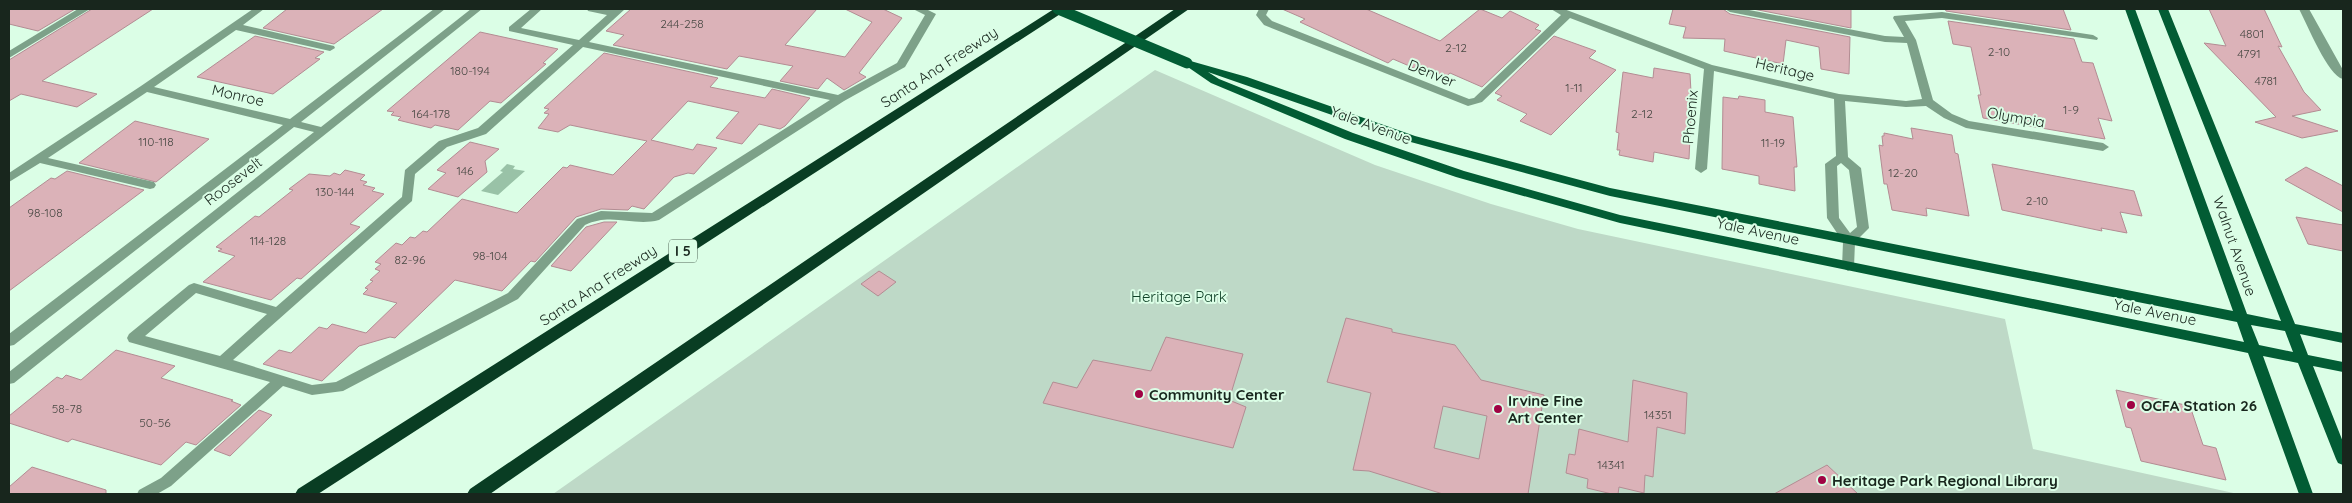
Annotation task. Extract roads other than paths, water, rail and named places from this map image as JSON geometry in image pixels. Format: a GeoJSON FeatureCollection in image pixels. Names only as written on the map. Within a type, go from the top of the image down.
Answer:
{"type":"FeatureCollection","features":[{"type":"Feature","properties":{"kind":"highway","name":"Santa Ana Freeway"},"geometry":{"type":"LineString","coordinates":[[304,494],[1060,9]]}},
{"type":"Feature","properties":{"kind":"highway"},"geometry":{"type":"LineString","coordinates":[[476,494],[1183,9]]}},
{"type":"Feature","properties":{"kind":"main road","name":"Yale Avenue"},"geometry":{"type":"LineString","coordinates":[[1060,9],[1187,63],[1225,73],[1382,130],[1510,167],[1610,192],[2242,320],[2343,338]]}},
{"type":"Feature","properties":{"kind":"main road","name":"Walnut Avenue"},"geometry":{"type":"LineString","coordinates":[[2130,9],[2306,494]]}},
{"type":"Feature","properties":{"kind":"main road","name":"Walnut Avenue"},"geometry":{"type":"LineString","coordinates":[[2163,9],[2343,459]]}},
{"type":"Feature","properties":{"kind":"main road","name":"Yale Avenue"},"geometry":{"type":"LineString","coordinates":[[1187,63],[1215,81],[1340,132],[1460,174],[1620,219],[2343,367]]}},
{"type":"Feature","properties":{"kind":"street"},"geometry":{"type":"LineString","coordinates":[[9,55],[85,9]]}},
{"type":"Feature","properties":{"kind":"street"},"geometry":{"type":"LineString","coordinates":[[9,178],[145,88],[259,9]]}},
{"type":"Feature","properties":{"kind":"street","name":"Roosevelt"},"geometry":{"type":"LineString","coordinates":[[9,341],[440,9]]}},
{"type":"Feature","properties":{"kind":"street","name":"Roosevelt"},"geometry":{"type":"LineString","coordinates":[[9,379],[477,9]]}},
{"type":"Feature","properties":{"kind":"street"},"geometry":{"type":"LineString","coordinates":[[537,9],[513,29],[840,100]]}},
{"type":"Feature","properties":{"kind":"street"},"geometry":{"type":"LineString","coordinates":[[592,9],[617,11]]}},
{"type":"Feature","properties":{"kind":"street"},"geometry":{"type":"LineString","coordinates":[[279,313],[194,288],[134,338],[222,362],[312,390],[338,387],[513,296],[581,222],[592,215],[606,212],[641,219],[655,217],[840,100],[901,65],[931,14],[918,9]]}},
{"type":"Feature","properties":{"kind":"street","name":"Heritage"},"geometry":{"type":"LineString","coordinates":[[1556,9],[1710,67],[1839,97],[1906,104],[1928,102]]}},
{"type":"Feature","properties":{"kind":"street"},"geometry":{"type":"LineString","coordinates":[[1730,9],[1886,39],[1912,40]]}},
{"type":"Feature","properties":{"kind":"street"},"geometry":{"type":"LineString","coordinates":[[2304,9],[2335,68],[2343,76]]}},
{"type":"Feature","properties":{"kind":"street"},"geometry":{"type":"LineString","coordinates":[[222,362],[408,198],[408,174],[443,144],[482,130],[617,11]]}},
{"type":"Feature","properties":{"kind":"street","name":"Denver"},"geometry":{"type":"LineString","coordinates":[[1263,12],[1268,23],[1468,103],[1478,100],[1568,14]]}},
{"type":"Feature","properties":{"kind":"street"},"geometry":{"type":"LineString","coordinates":[[1928,102],[1912,40],[1898,18],[1942,15],[2093,38]]}},
{"type":"Feature","properties":{"kind":"street"},"geometry":{"type":"LineString","coordinates":[[234,26],[330,48]]}},
{"type":"Feature","properties":{"kind":"street","name":"Phoenix"},"geometry":{"type":"LineString","coordinates":[[1701,169],[1710,67]]}},
{"type":"Feature","properties":{"kind":"street","name":"Monroe"},"geometry":{"type":"LineString","coordinates":[[145,88],[324,131]]}},
{"type":"Feature","properties":{"kind":"street"},"geometry":{"type":"LineString","coordinates":[[1839,97],[1842,158],[1855,168],[1863,228],[1849,241]]}},
{"type":"Feature","properties":{"kind":"street","name":"Olympia"},"geometry":{"type":"LineString","coordinates":[[1928,102],[1948,116],[1966,124],[2103,147]]}},
{"type":"Feature","properties":{"kind":"street"},"geometry":{"type":"LineString","coordinates":[[38,158],[150,185]]}},
{"type":"Feature","properties":{"kind":"street"},"geometry":{"type":"LineString","coordinates":[[1842,158],[1830,164],[1833,218],[1849,241],[1848,267]]}},
{"type":"Feature","properties":{"kind":"street"},"geometry":{"type":"LineString","coordinates":[[144,494],[166,482],[281,380]]}},
{"type":"Feature","properties":{"kind":"place","name":"Community Center"},"geometry":{"type":"Point","coordinates":[1139,394]}},
{"type":"Feature","properties":{"kind":"place","name":"OCFA Station 26"},"geometry":{"type":"Point","coordinates":[2131,405]}},
{"type":"Feature","properties":{"kind":"place","name":"Irvine Fine Art Center"},"geometry":{"type":"Point","coordinates":[1498,409]}},
{"type":"Feature","properties":{"kind":"place","name":"Heritage Park Regional Library"},"geometry":{"type":"Point","coordinates":[1822,480]}},
{"type":"Feature","properties":{"kind":"park label","name":"Heritage Park"},"geometry":{"type":"Point","coordinates":[1179,296]}}]}
